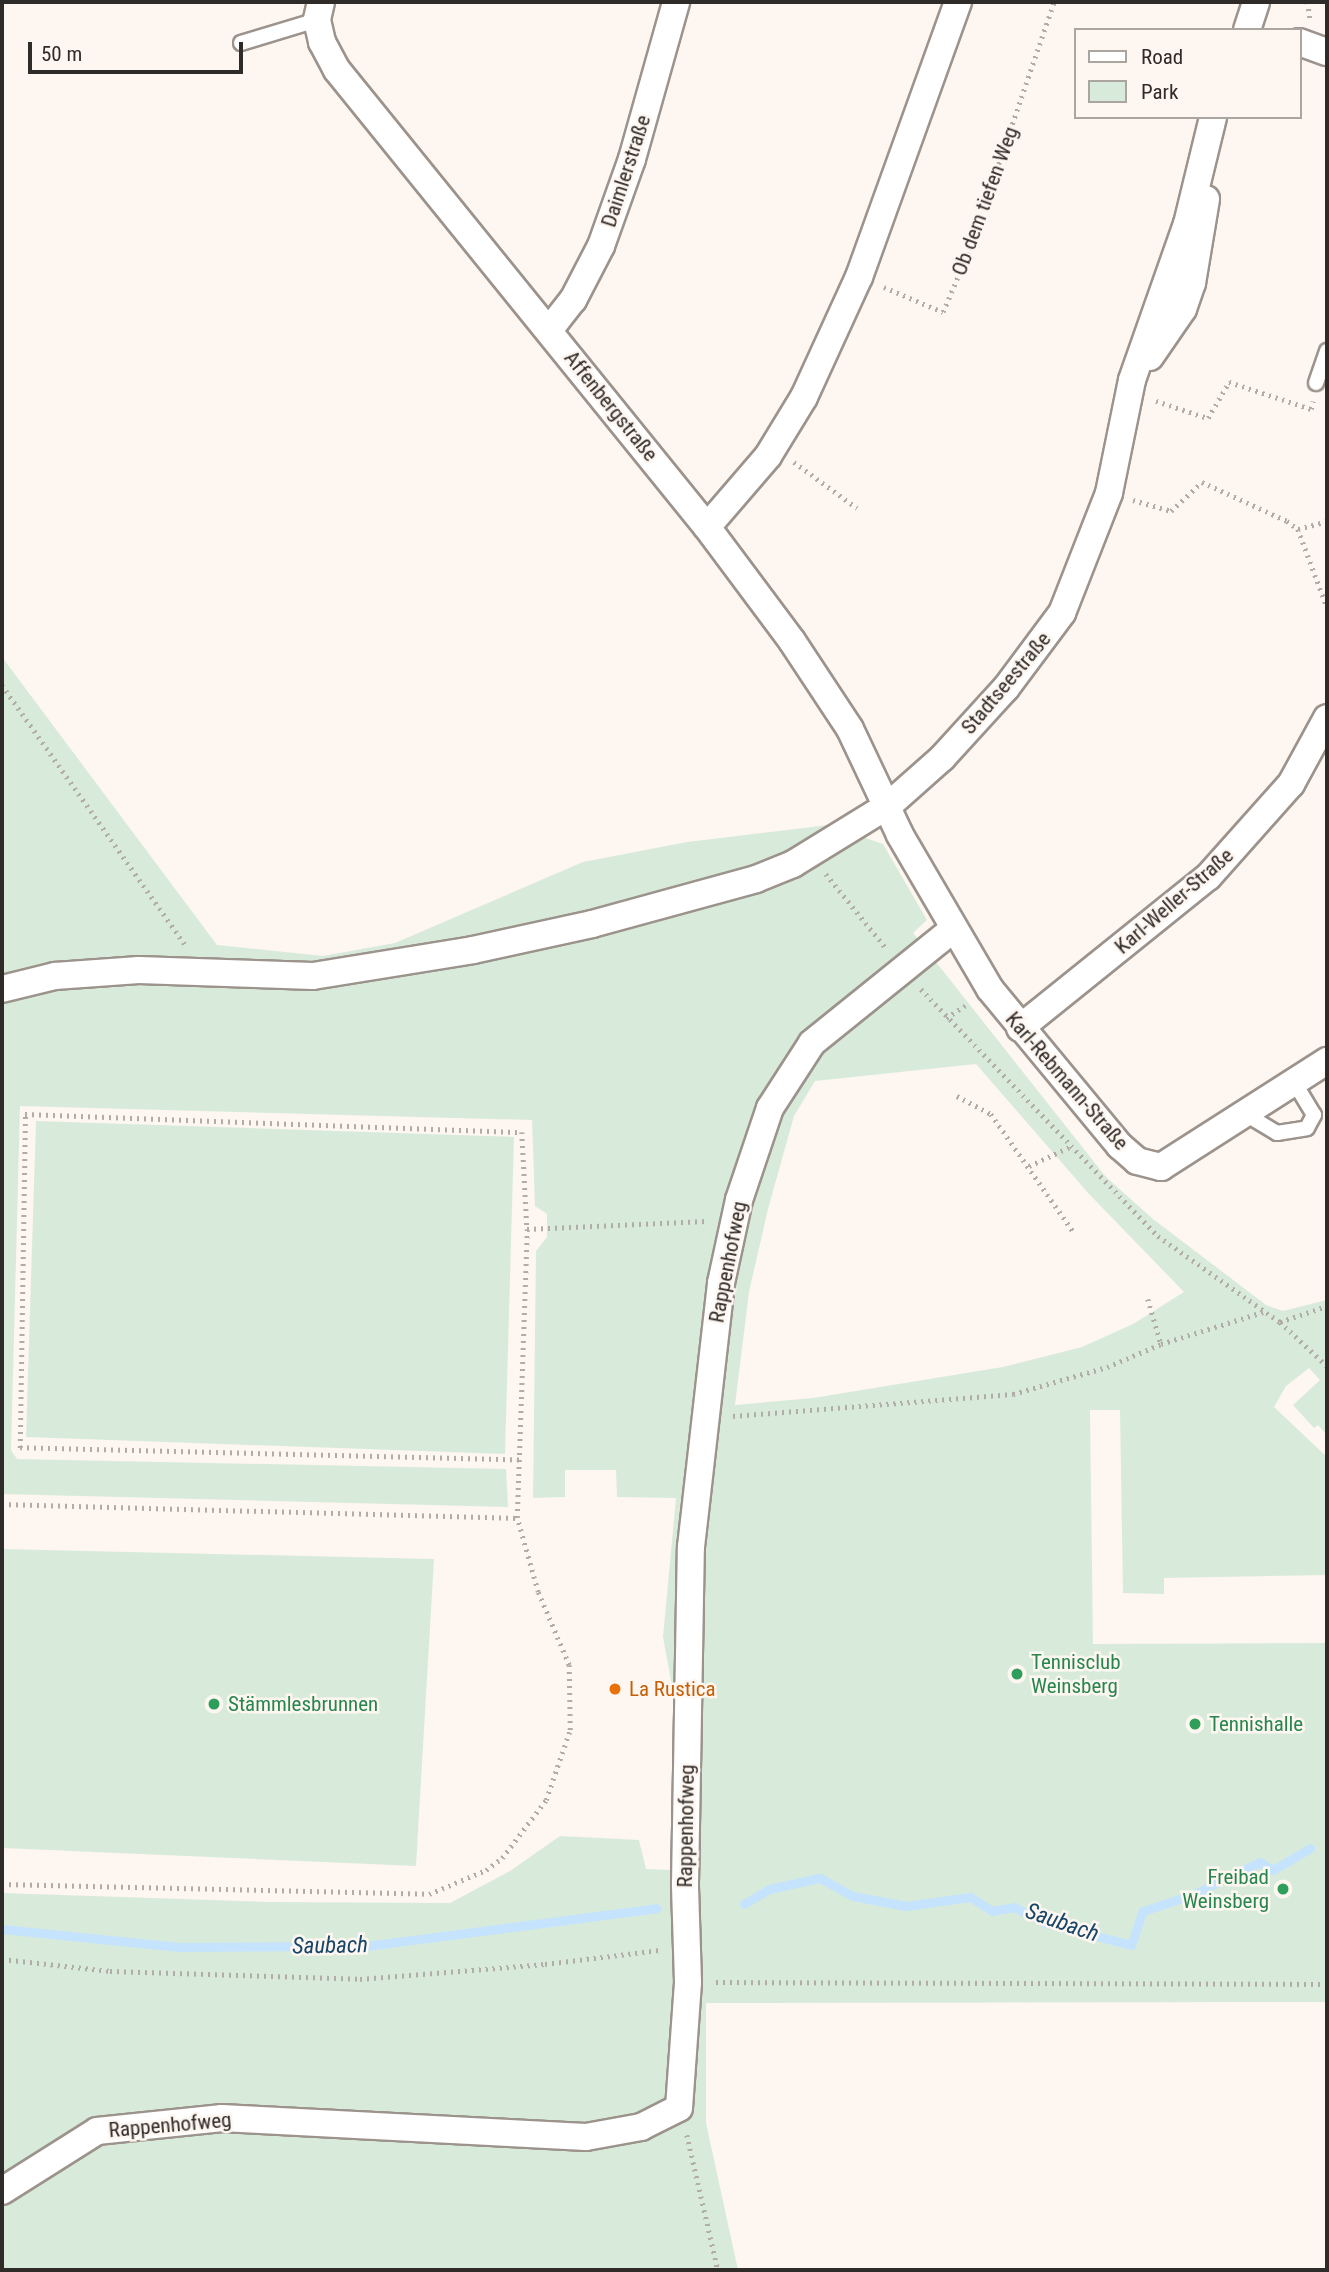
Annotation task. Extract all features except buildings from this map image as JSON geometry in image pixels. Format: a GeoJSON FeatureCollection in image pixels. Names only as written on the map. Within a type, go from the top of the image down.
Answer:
{"type":"FeatureCollection","features":[{"type":"Feature","properties":{"kind":"street","name":"Daimlerstraße"},"geometry":{"type":"LineString","coordinates":[[550,329],[573,300],[601,246],[632,159],[676,2]]}},
{"type":"Feature","properties":{"kind":"street"},"geometry":{"type":"LineString","coordinates":[[707,527],[773,447],[804,397],[859,276],[958,2]]}},
{"type":"Feature","properties":{"kind":"street","name":"Affenbergstraße"},"geometry":{"type":"LineString","coordinates":[[319,11],[322,42],[337,70],[550,329],[707,527],[850,729],[889,805]]}},
{"type":"Feature","properties":{"kind":"street"},"geometry":{"type":"LineString","coordinates":[[1301,43],[1327,52]]}},
{"type":"Feature","properties":{"kind":"street","name":"Stadtseestraße"},"geometry":{"type":"LineString","coordinates":[[2,989],[55,976],[139,970],[313,976],[378,967],[593,924],[757,879],[817,850],[889,805],[942,758],[1006,688],[1062,613],[1109,494],[1131,386],[1187,225],[1213,119]]}},
{"type":"Feature","properties":{"kind":"street","name":"Karl-Weller-Straße"},"geometry":{"type":"LineString","coordinates":[[1020,1028],[1208,877],[1291,784],[1327,719]]}},
{"type":"Feature","properties":{"kind":"street","name":"Karl-Rebmann-Straße"},"geometry":{"type":"LineString","coordinates":[[889,805],[952,930],[1020,1028],[1119,1146],[1150,1167],[1170,1162],[1231,1118],[1247,1115],[1327,1061]]}},
{"type":"Feature","properties":{"kind":"street","name":"Rappenhofweg"},"geometry":{"type":"LineString","coordinates":[[2,2191],[97,2131],[222,2118],[586,2137],[641,2127],[679,2108],[688,1982],[691,1547],[708,1418],[721,1283],[735,1219],[770,1108],[812,1044],[902,967],[952,930]]}},
{"type":"Feature","properties":{"kind":"lane"},"geometry":{"type":"LineString","coordinates":[[241,43],[319,11]]}},
{"type":"Feature","properties":{"kind":"lane"},"geometry":{"type":"LineString","coordinates":[[1316,383],[1327,351]]}},
{"type":"Feature","properties":{"kind":"lane"},"geometry":{"type":"LineString","coordinates":[[1247,1115],[1277,1133],[1307,1128],[1314,1115],[1295,1083]]}},
{"type":"Feature","properties":{"kind":"path","name":"Ob dem tiefen Weg"},"geometry":{"type":"LineString","coordinates":[[859,276],[943,312],[970,250],[1054,2]]}},
{"type":"Feature","properties":{"kind":"path"},"geometry":{"type":"LineString","coordinates":[[1131,386],[1208,418],[1229,382],[1311,409],[1316,383]]}},
{"type":"Feature","properties":{"kind":"path"},"geometry":{"type":"LineString","coordinates":[[773,447],[857,508]]}},
{"type":"Feature","properties":{"kind":"path"},"geometry":{"type":"LineString","coordinates":[[1109,494],[1171,511],[1202,482],[1298,529],[1327,521]]}},
{"type":"Feature","properties":{"kind":"path"},"geometry":{"type":"LineString","coordinates":[[1298,529],[1327,607]]}},
{"type":"Feature","properties":{"kind":"path"},"geometry":{"type":"LineString","coordinates":[[2,685],[205,972]]}},
{"type":"Feature","properties":{"kind":"path"},"geometry":{"type":"LineString","coordinates":[[817,850],[830,884],[902,967],[1070,1147],[1158,1236],[1280,1322],[1327,1366]]}},
{"type":"Feature","properties":{"kind":"path"},"geometry":{"type":"LineString","coordinates":[[957,1096],[991,1114],[1075,1234]]}},
{"type":"Feature","properties":{"kind":"path"},"geometry":{"type":"LineString","coordinates":[[2,1884],[429,1894],[486,1870],[502,1858],[546,1800],[570,1730],[569,1665],[538,1592],[517,1518],[527,1229],[522,1132],[25,1114],[20,1448],[519,1460]]}},
{"type":"Feature","properties":{"kind":"path"},"geometry":{"type":"LineString","coordinates":[[1029,1166],[1070,1147]]}},
{"type":"Feature","properties":{"kind":"path"},"geometry":{"type":"LineString","coordinates":[[527,1229],[735,1219]]}},
{"type":"Feature","properties":{"kind":"path"},"geometry":{"type":"LineString","coordinates":[[1148,1299],[1161,1344]]}},
{"type":"Feature","properties":{"kind":"path"},"geometry":{"type":"LineString","coordinates":[[1280,1322],[1327,1306]]}},
{"type":"Feature","properties":{"kind":"path"},"geometry":{"type":"LineString","coordinates":[[708,1418],[1013,1394],[1107,1367],[1161,1344],[1264,1312]]}},
{"type":"Feature","properties":{"kind":"path"},"geometry":{"type":"LineString","coordinates":[[1321,1361],[1327,1355]]}},
{"type":"Feature","properties":{"kind":"path"},"geometry":{"type":"LineString","coordinates":[[2,1504],[517,1518]]}},
{"type":"Feature","properties":{"kind":"path"},"geometry":{"type":"LineString","coordinates":[[2,1959],[110,1971],[360,1979],[545,1964],[687,1946]]}},
{"type":"Feature","properties":{"kind":"path"},"geometry":{"type":"LineString","coordinates":[[688,1982],[1327,1984]]}},
{"type":"Feature","properties":{"kind":"path"},"geometry":{"type":"LineString","coordinates":[[679,2108],[718,2270]]}},
{"type":"Feature","properties":{"kind":"green space"},"geometry":{"type":"Polygon","coordinates":[[[2,657],[217,945],[323,956],[395,943],[583,862],[687,842],[828,825],[883,844],[927,920],[913,933],[1106,1177],[1153,1219],[1266,1305],[1283,1311],[1327,1300],[1327,1435],[1318,1425],[1314,1428],[1293,1405],[1320,1380],[1309,1368],[1286,1386],[1274,1407],[1327,1457],[1327,1575],[1164,1578],[1164,1594],[1123,1593],[1120,1410],[1090,1410],[1093,1644],[1327,1643],[1327,2002],[706,2003],[706,2123],[738,2270],[2,2270],[2,1893],[269,1902],[450,1903],[510,1871],[560,1836],[639,1840],[646,1869],[673,1870],[674,1697],[663,1637],[676,1498],[617,1497],[616,1470],[565,1470],[565,1497],[533,1498],[536,1251],[547,1237],[547,1214],[535,1206],[532,1120],[20,1106],[11,1450],[17,1459],[506,1469],[508,1507],[2,1494],[2,657]],[[976,1064],[815,1081],[794,1116],[768,1209],[749,1292],[735,1405],[813,1398],[1003,1367],[1082,1347],[1133,1324],[1184,1292],[1089,1194],[976,1064]]]}},
{"type":"Feature","properties":{"kind":"green space"},"geometry":{"type":"Polygon","coordinates":[[[36,1121],[514,1137],[505,1454],[26,1437],[36,1121]]]}},
{"type":"Feature","properties":{"kind":"green space","name":"Stämmlesbrunnen"},"geometry":{"type":"Polygon","coordinates":[[[2,1549],[434,1559],[416,1866],[2,1848],[2,1549]]]}},
{"type":"Feature","properties":{"kind":"waterway","name":"Saubach"},"geometry":{"type":"LineString","coordinates":[[744,1904],[769,1889],[820,1878],[853,1896],[906,1906],[970,1897],[992,1911],[1014,1907],[1045,1923],[1131,1945],[1143,1911],[1194,1894],[1260,1862],[1273,1870],[1310,1848]]}},
{"type":"Feature","properties":{"kind":"waterway","name":"Saubach"},"geometry":{"type":"LineString","coordinates":[[2,1929],[179,1947],[366,1946],[657,1908]]}},
{"type":"Feature","properties":{"kind":"place","name":"Tennisclub Weinsberg"},"geometry":{"type":"Point","coordinates":[1017,1674]}},
{"type":"Feature","properties":{"kind":"place","name":"La Rustica"},"geometry":{"type":"Point","coordinates":[615,1689]}},
{"type":"Feature","properties":{"kind":"place","name":"Stämmlesbrunnen"},"geometry":{"type":"Point","coordinates":[214,1704]}},
{"type":"Feature","properties":{"kind":"place","name":"Tennishalle"},"geometry":{"type":"Point","coordinates":[1195,1724]}},
{"type":"Feature","properties":{"kind":"place","name":"Freibad Weinsberg"},"geometry":{"type":"Point","coordinates":[1283,1889]}}]}
